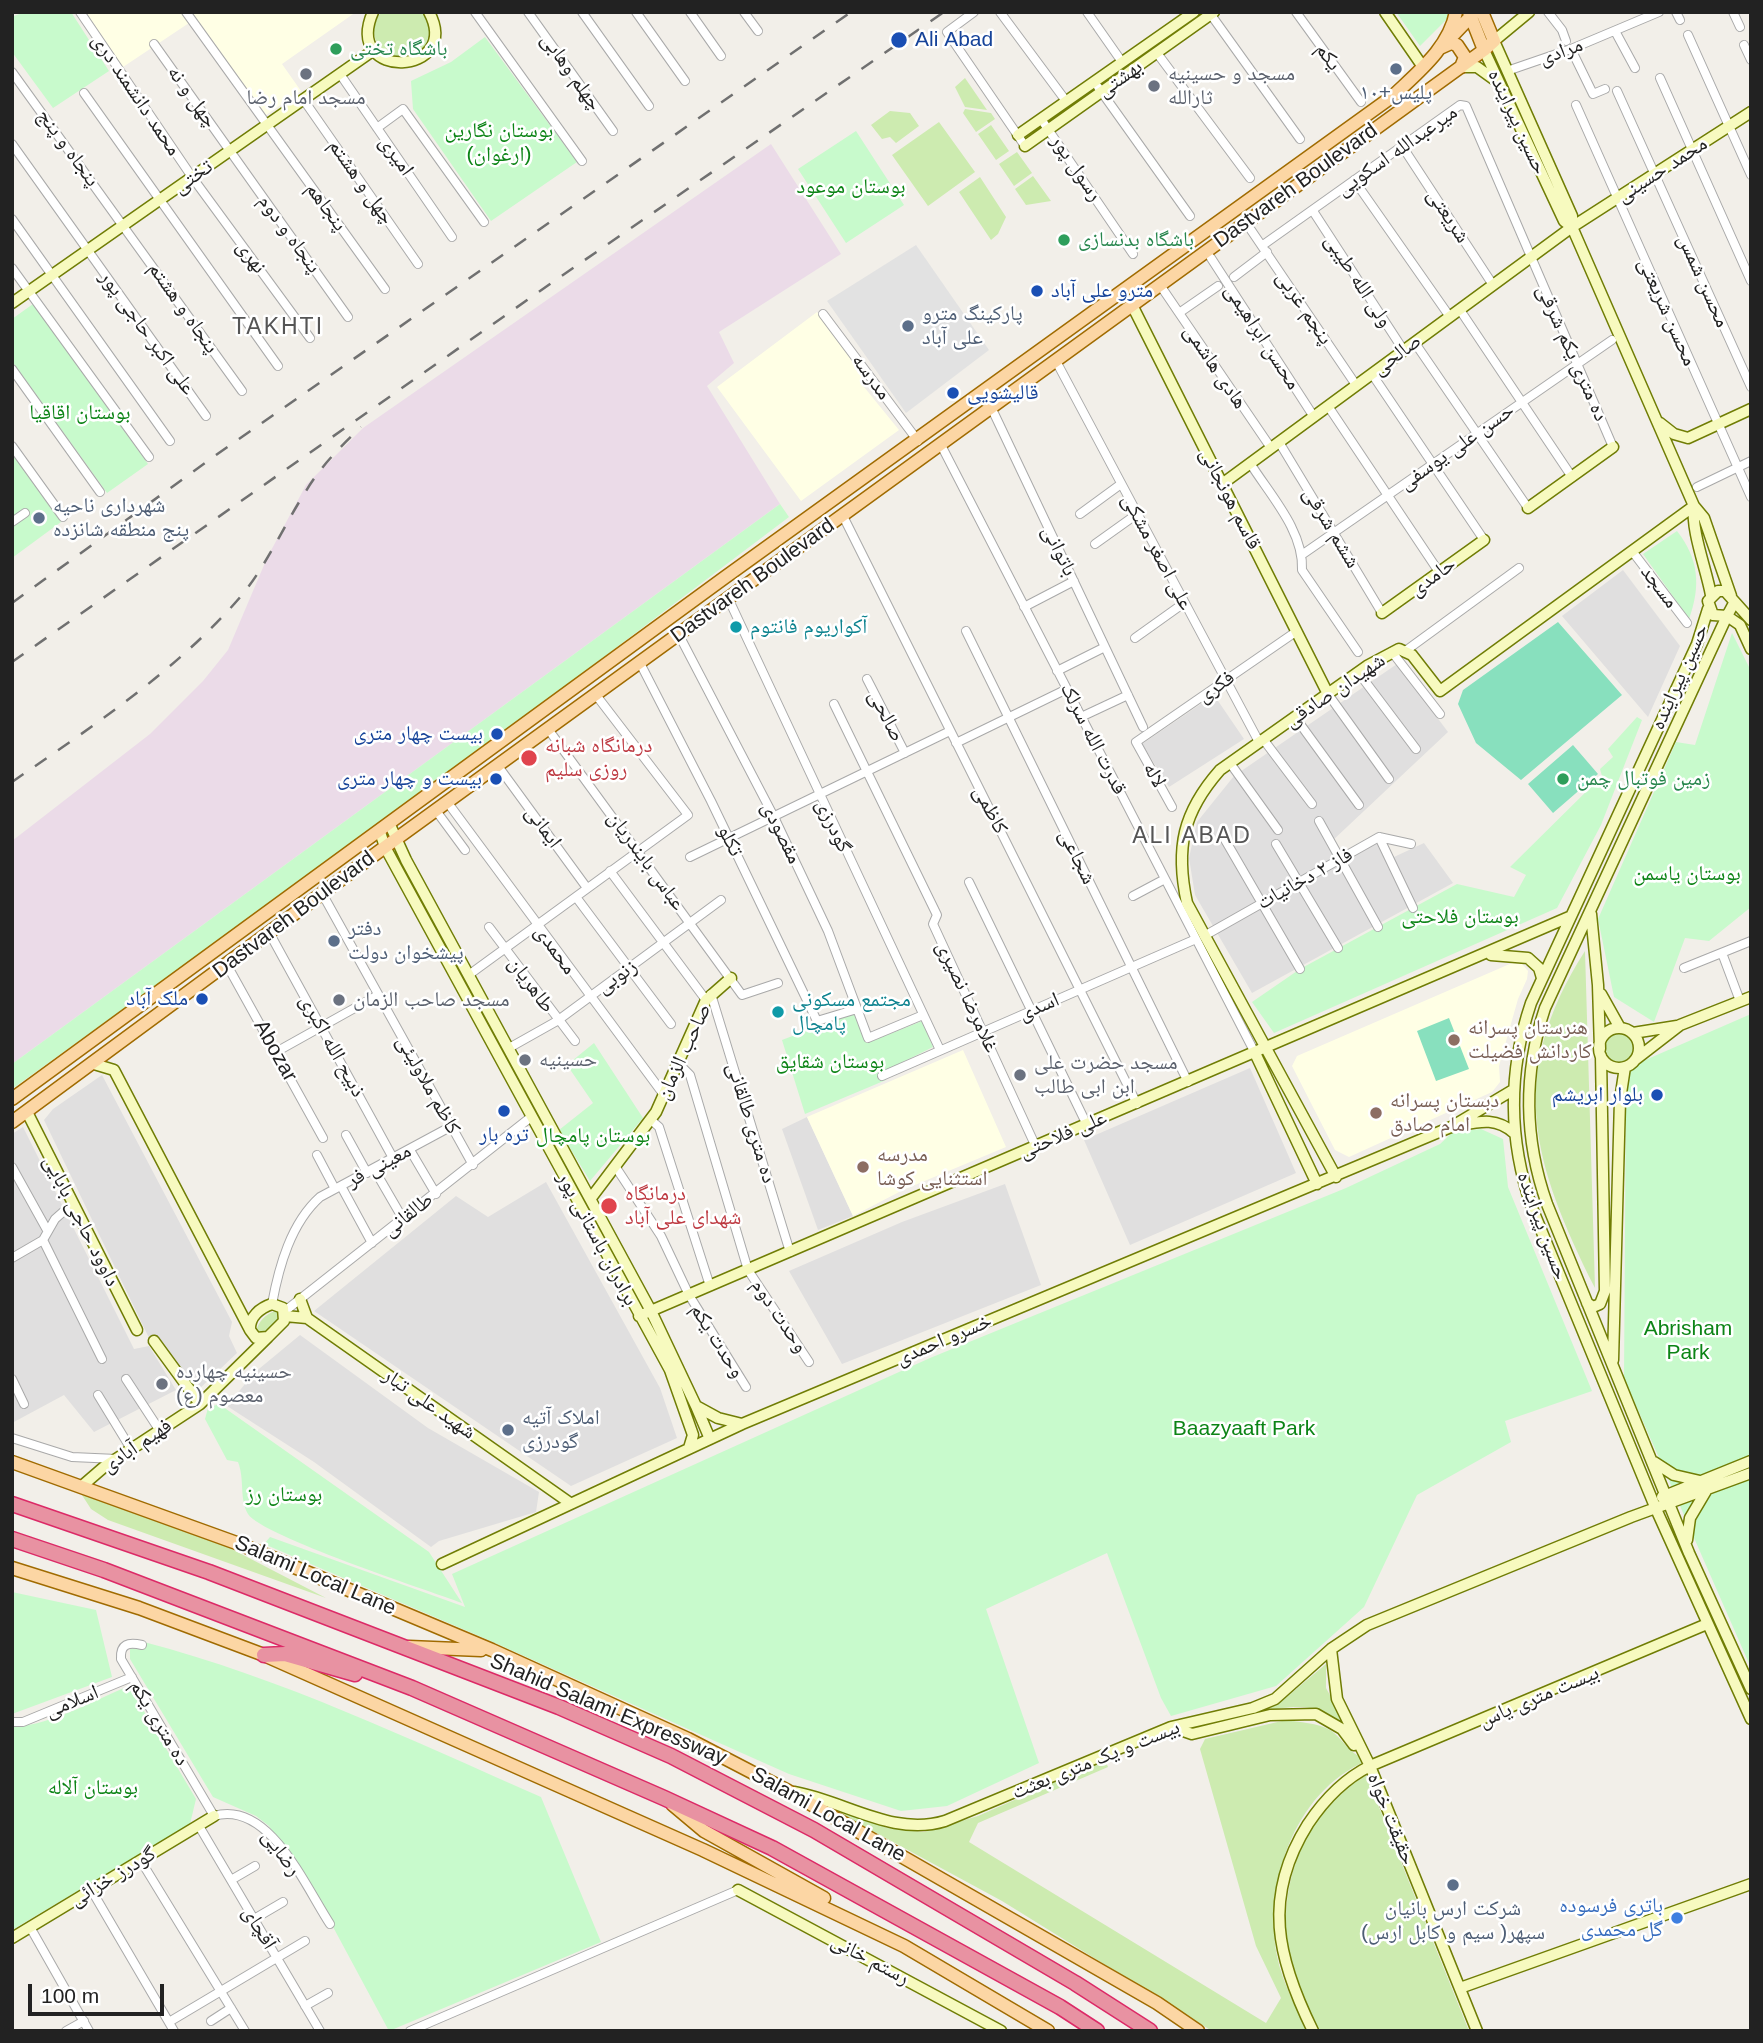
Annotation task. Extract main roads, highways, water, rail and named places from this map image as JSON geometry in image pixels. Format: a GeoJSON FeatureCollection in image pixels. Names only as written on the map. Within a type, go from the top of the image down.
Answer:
{"type":"FeatureCollection","features":[{"type":"Feature","properties":{"kind":"highway","name":"Shahid Salami Expressway"},"geometry":{"type":"LineString","coordinates":[[12,1504],[209,1572],[559,1707],[671,1756],[750,1795],[1075,1983],[1150,2031]]}},
{"type":"Feature","properties":{"kind":"highway"},"geometry":{"type":"LineString","coordinates":[[12,1539],[104,1570],[412,1688],[664,1798],[772,1848],[1060,2007],[1097,2031]]}},
{"type":"Feature","properties":{"kind":"highway"},"geometry":{"type":"LineString","coordinates":[[264,1655],[285,1654],[412,1688]]}},
{"type":"Feature","properties":{"kind":"main road","name":"Dastvareh Boulevard"},"geometry":{"type":"LineString","coordinates":[[12,1099],[385,829],[724,578],[918,441],[1393,96],[1440,48],[1453,27],[1456,12]]}},
{"type":"Feature","properties":{"kind":"main road"},"geometry":{"type":"LineString","coordinates":[[1440,48],[1474,13]]}},
{"type":"Feature","properties":{"kind":"main road","name":"حسین پیراینده"},"geometry":{"type":"LineString","coordinates":[[1474,13],[1489,46]]}},
{"type":"Feature","properties":{"kind":"main road"},"geometry":{"type":"LineString","coordinates":[[1440,48],[1451,43],[1457,45],[1465,57],[1461,66]]}},
{"type":"Feature","properties":{"kind":"main road","name":"Dastvareh Boulevard"},"geometry":{"type":"LineString","coordinates":[[12,1122],[385,847],[437,812],[1489,46]]}},
{"type":"Feature","properties":{"kind":"main road","name":"Salami Local Lane"},"geometry":{"type":"LineString","coordinates":[[14,1462],[242,1545],[492,1650],[688,1739],[788,1791],[1157,2003],[1198,2031]]}},
{"type":"Feature","properties":{"kind":"main road"},"geometry":{"type":"LineString","coordinates":[[12,1568],[264,1655],[703,1850],[904,1946]]}},
{"type":"Feature","properties":{"kind":"main road"},"geometry":{"type":"LineString","coordinates":[[12,1576],[71,1587]]}},
{"type":"Feature","properties":{"kind":"main road"},"geometry":{"type":"LineString","coordinates":[[400,1646],[492,1650]]}},
{"type":"Feature","properties":{"kind":"main road"},"geometry":{"type":"LineString","coordinates":[[664,1798],[704,1831],[1048,2031]]}},
{"type":"Feature","properties":{"kind":"railway"},"geometry":{"type":"LineString","coordinates":[[12,603],[216,455],[851,12]]}},
{"type":"Feature","properties":{"kind":"railway"},"geometry":{"type":"LineString","coordinates":[[12,662],[550,284],[944,12]]}},
{"type":"Feature","properties":{"kind":"railway"},"geometry":{"type":"LineString","coordinates":[[12,782],[133,696],[217,622],[251,583],[318,473],[361,427]]}},
{"type":"Feature","properties":{"kind":"place","name":"Ali Abad"},"geometry":{"type":"Point","coordinates":[899,40]}},
{"type":"Feature","properties":{"kind":"place","name":"باشگاه تختی"},"geometry":{"type":"Point","coordinates":[336,49]}},
{"type":"Feature","properties":{"kind":"place","name":"پلیس+۱۰"},"geometry":{"type":"Point","coordinates":[1396,69]}},
{"type":"Feature","properties":{"kind":"place","name":"مسجد امام رضا"},"geometry":{"type":"Point","coordinates":[306,74]}},
{"type":"Feature","properties":{"kind":"place","name":"مسجد و حسینیه ثارالله"},"geometry":{"type":"Point","coordinates":[1154,86]}},
{"type":"Feature","properties":{"kind":"place","name":"باشگاه بدنسازی"},"geometry":{"type":"Point","coordinates":[1064,240]}},
{"type":"Feature","properties":{"kind":"place","name":"مترو علی آباد"},"geometry":{"type":"Point","coordinates":[1037,291]}},
{"type":"Feature","properties":{"kind":"place","name":"پارکینگ مترو علی آباد"},"geometry":{"type":"Point","coordinates":[908,326]}},
{"type":"Feature","properties":{"kind":"place","name":"قالیشویی"},"geometry":{"type":"Point","coordinates":[953,393]}},
{"type":"Feature","properties":{"kind":"place","name":"شهرداری ناحیه پنج منطقه شانزده"},"geometry":{"type":"Point","coordinates":[39,518]}},
{"type":"Feature","properties":{"kind":"place","name":"آکواریوم فانتوم"},"geometry":{"type":"Point","coordinates":[736,627]}},
{"type":"Feature","properties":{"kind":"place","name":"بیست چهار متری"},"geometry":{"type":"Point","coordinates":[497,734]}},
{"type":"Feature","properties":{"kind":"place","name":"درمانگاه شبانه روزی سلیم"},"geometry":{"type":"Point","coordinates":[529,758]}},
{"type":"Feature","properties":{"kind":"place","name":"بیست و چهار متری"},"geometry":{"type":"Point","coordinates":[496,779]}},
{"type":"Feature","properties":{"kind":"place","name":"زمین فوتبال چمن"},"geometry":{"type":"Point","coordinates":[1563,779]}},
{"type":"Feature","properties":{"kind":"place","name":"دفتر پیشخوان دولت"},"geometry":{"type":"Point","coordinates":[334,941]}},
{"type":"Feature","properties":{"kind":"place","name":"ملک آباد"},"geometry":{"type":"Point","coordinates":[202,999]}},
{"type":"Feature","properties":{"kind":"place","name":"مسجد صاحب الزمان"},"geometry":{"type":"Point","coordinates":[339,1000]}},
{"type":"Feature","properties":{"kind":"place","name":"مجتمع مسکونی پامچال"},"geometry":{"type":"Point","coordinates":[778,1012]}},
{"type":"Feature","properties":{"kind":"place","name":"هنرستان پسرانه کاردانش فضیلت"},"geometry":{"type":"Point","coordinates":[1454,1040]}},
{"type":"Feature","properties":{"kind":"place","name":"حسینیه"},"geometry":{"type":"Point","coordinates":[525,1060]}},
{"type":"Feature","properties":{"kind":"place","name":"مسجد حضرت علی ابن ابی طالب"},"geometry":{"type":"Point","coordinates":[1020,1075]}},
{"type":"Feature","properties":{"kind":"place","name":"بلوار ابریشم"},"geometry":{"type":"Point","coordinates":[1657,1095]}},
{"type":"Feature","properties":{"kind":"place","name":"تره بار"},"geometry":{"type":"Point","coordinates":[504,1111]}},
{"type":"Feature","properties":{"kind":"place","name":"دبستان پسرانه امام صادق"},"geometry":{"type":"Point","coordinates":[1376,1113]}},
{"type":"Feature","properties":{"kind":"place","name":"مدرسه استثنایی کوشا"},"geometry":{"type":"Point","coordinates":[863,1167]}},
{"type":"Feature","properties":{"kind":"place","name":"درمانگاه شهدای علی آباد"},"geometry":{"type":"Point","coordinates":[609,1206]}},
{"type":"Feature","properties":{"kind":"place","name":"حسینیه چهارده معصوم (ع)"},"geometry":{"type":"Point","coordinates":[162,1384]}},
{"type":"Feature","properties":{"kind":"place","name":"املاک آتیه گودرزی"},"geometry":{"type":"Point","coordinates":[508,1430]}},
{"type":"Feature","properties":{"kind":"place","name":"شرکت ارس بانیان سپهر( سیم و کابل ارس)"},"geometry":{"type":"Point","coordinates":[1453,1885]}},
{"type":"Feature","properties":{"kind":"place","name":"باتری فرسوده گل محمدی"},"geometry":{"type":"Point","coordinates":[1677,1918]}},
{"type":"Feature","properties":{"kind":"district","name":"TAKHTI"},"geometry":{"type":"Point","coordinates":[278,328]}},
{"type":"Feature","properties":{"kind":"district","name":"ALI ABAD"},"geometry":{"type":"Point","coordinates":[1192,837]}},
{"type":"Feature","properties":{"kind":"park label","name":"بوستان نگارین (ارغوان)"},"geometry":{"type":"Point","coordinates":[499,143]}},
{"type":"Feature","properties":{"kind":"park label","name":"بوستان موعود"},"geometry":{"type":"Point","coordinates":[851,187]}},
{"type":"Feature","properties":{"kind":"park label","name":"بوستان اقاقیا"},"geometry":{"type":"Point","coordinates":[80,413]}},
{"type":"Feature","properties":{"kind":"park label","name":"بوستان یاسمن"},"geometry":{"type":"Point","coordinates":[1687,874]}},
{"type":"Feature","properties":{"kind":"park label","name":"بوستان فلاحتی"},"geometry":{"type":"Point","coordinates":[1460,917]}},
{"type":"Feature","properties":{"kind":"park label","name":"بوستان شقایق"},"geometry":{"type":"Point","coordinates":[830,1062]}},
{"type":"Feature","properties":{"kind":"park label","name":"بوستان پامچال"},"geometry":{"type":"Point","coordinates":[593,1136]}},
{"type":"Feature","properties":{"kind":"park label","name":"Abrisham Park"},"geometry":{"type":"Point","coordinates":[1688,1341]}},
{"type":"Feature","properties":{"kind":"park label","name":"Baazyaaft Park"},"geometry":{"type":"Point","coordinates":[1244,1429]}},
{"type":"Feature","properties":{"kind":"park label","name":"بوستان رز"},"geometry":{"type":"Point","coordinates":[284,1495]}},
{"type":"Feature","properties":{"kind":"park label","name":"بوستان آلاله"},"geometry":{"type":"Point","coordinates":[93,1788]}}]}
